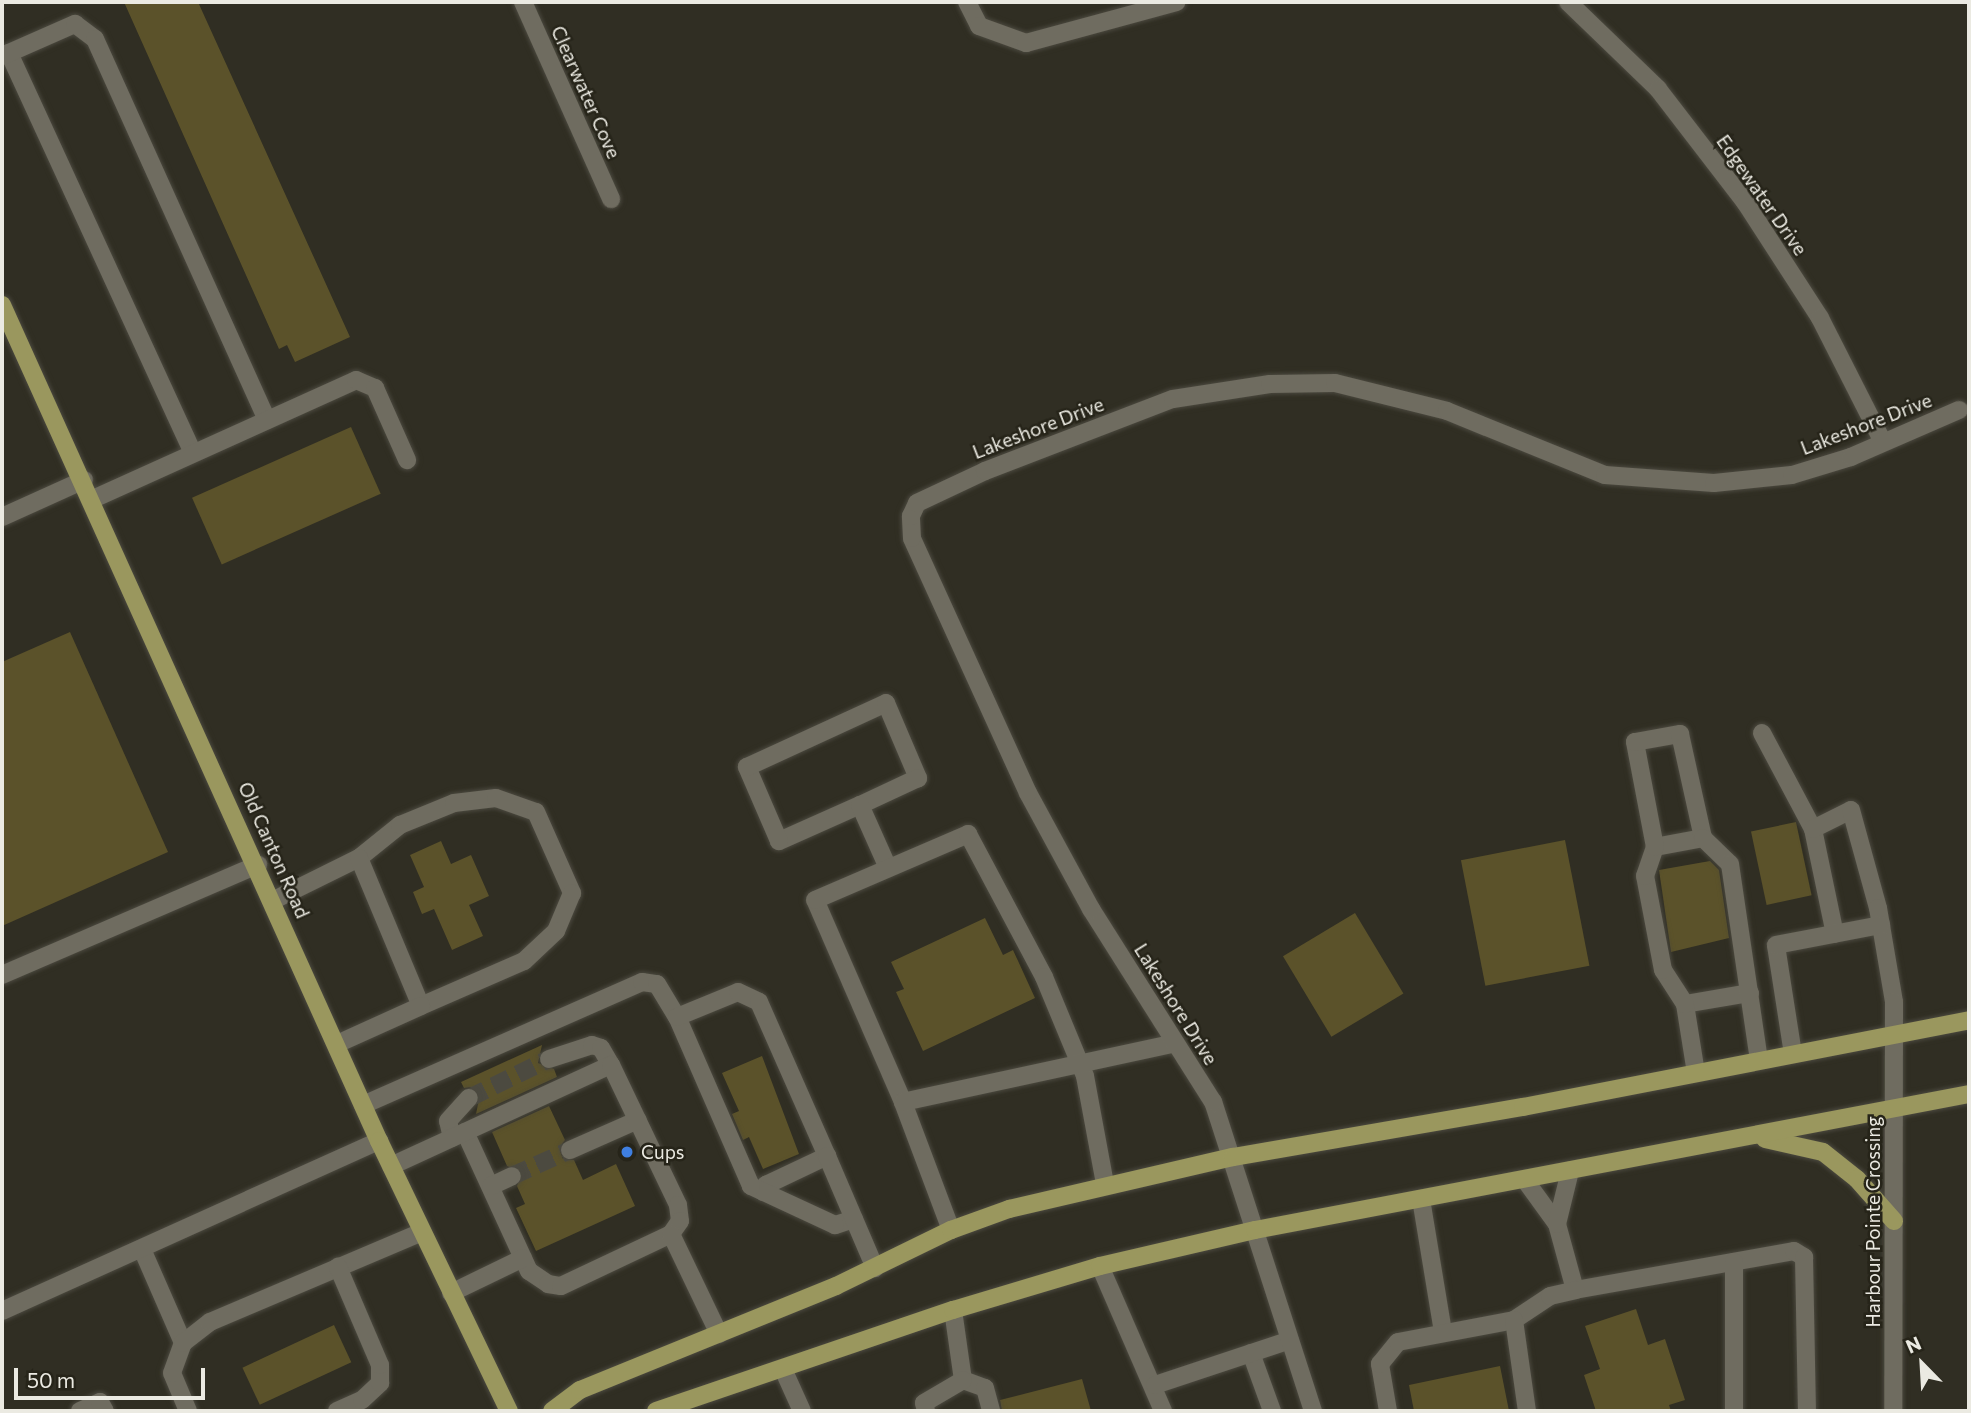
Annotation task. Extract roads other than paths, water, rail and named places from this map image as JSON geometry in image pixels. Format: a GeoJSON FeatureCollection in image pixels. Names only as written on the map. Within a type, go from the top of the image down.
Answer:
{"type":"FeatureCollection","features":[{"type":"Feature","properties":{"kind":"main road","name":"Old Canton Road"},"geometry":{"type":"LineString","coordinates":[[2,305],[93,499],[274,900],[379,1142],[509,1411]]}},
{"type":"Feature","properties":{"kind":"main road"},"geometry":{"type":"LineString","coordinates":[[552,1411],[580,1391],[875,1268],[951,1230],[1105,1184],[1233,1157],[1696,1073],[1969,1020]]}},
{"type":"Feature","properties":{"kind":"main road"},"geometry":{"type":"LineString","coordinates":[[657,1411],[953,1310],[1100,1266],[1255,1230],[1969,1094]]}},
{"type":"Feature","properties":{"kind":"main road"},"geometry":{"type":"LineString","coordinates":[[1744,1137],[1788,1142],[1823,1152],[1857,1179],[1894,1221]]}},
{"type":"Feature","properties":{"kind":"street","name":"Clearwater Cove"},"geometry":{"type":"LineString","coordinates":[[523,2],[611,199]]}},
{"type":"Feature","properties":{"kind":"street"},"geometry":{"type":"LineString","coordinates":[[967,2],[979,26],[1026,44],[1177,2]]}},
{"type":"Feature","properties":{"kind":"street","name":"Edgewater Drive"},"geometry":{"type":"LineString","coordinates":[[1568,2],[1658,89],[1745,202],[1820,318],[1883,442]]}},
{"type":"Feature","properties":{"kind":"street"},"geometry":{"type":"LineString","coordinates":[[193,453],[6,54],[75,24],[95,39],[267,420]]}},
{"type":"Feature","properties":{"kind":"street"},"geometry":{"type":"LineString","coordinates":[[93,499],[356,380],[368,382],[375,388],[407,460]]}},
{"type":"Feature","properties":{"kind":"street","name":"Lakeshore Drive"},"geometry":{"type":"LineString","coordinates":[[1313,1411],[1213,1102],[1091,909],[1028,793],[912,538],[911,516],[917,503],[985,471],[1173,399],[1270,384],[1335,383],[1447,411],[1605,475],[1714,483],[1792,475],[1883,442],[1959,410]]}},
{"type":"Feature","properties":{"kind":"street"},"geometry":{"type":"LineString","coordinates":[[2,516],[84,480]]}},
{"type":"Feature","properties":{"kind":"street"},"geometry":{"type":"LineString","coordinates":[[886,703],[918,778],[860,805],[779,841],[747,768],[886,703]]}},
{"type":"Feature","properties":{"kind":"street"},"geometry":{"type":"LineString","coordinates":[[1762,733],[1813,829],[1835,934]]}},
{"type":"Feature","properties":{"kind":"street"},"geometry":{"type":"LineString","coordinates":[[1696,1073],[1685,1004],[1663,970],[1645,876],[1655,847],[1635,742],[1680,734],[1703,838],[1730,864],[1759,1060]]}},
{"type":"Feature","properties":{"kind":"street"},"geometry":{"type":"LineString","coordinates":[[274,900],[359,858],[400,825],[454,803],[496,798],[536,812],[572,893],[556,931],[523,961],[337,1044]]}},
{"type":"Feature","properties":{"kind":"street"},"geometry":{"type":"LineString","coordinates":[[860,805],[888,868]]}},
{"type":"Feature","properties":{"kind":"street","name":"Harbour Pointe Crossing"},"geometry":{"type":"LineString","coordinates":[[1813,829],[1851,810],[1881,925],[1896,1034],[1893,1411]]}},
{"type":"Feature","properties":{"kind":"street"},"geometry":{"type":"LineString","coordinates":[[951,1230],[903,1102],[814,900],[968,834],[1044,977],[1080,1064],[1105,1184]]}},
{"type":"Feature","properties":{"kind":"street"},"geometry":{"type":"LineString","coordinates":[[1655,847],[1703,838]]}},
{"type":"Feature","properties":{"kind":"street"},"geometry":{"type":"LineString","coordinates":[[359,858],[421,1006]]}},
{"type":"Feature","properties":{"kind":"street"},"geometry":{"type":"LineString","coordinates":[[2,975],[258,865]]}},
{"type":"Feature","properties":{"kind":"street"},"geometry":{"type":"LineString","coordinates":[[1793,1054],[1776,945],[1881,925]]}},
{"type":"Feature","properties":{"kind":"street"},"geometry":{"type":"LineString","coordinates":[[363,1105],[642,982],[657,984],[677,1017],[751,1186],[835,1225],[854,1219]]}},
{"type":"Feature","properties":{"kind":"street"},"geometry":{"type":"LineString","coordinates":[[677,1017],[738,992],[759,1002],[875,1268]]}},
{"type":"Feature","properties":{"kind":"street"},"geometry":{"type":"LineString","coordinates":[[1685,1004],[1750,993]]}},
{"type":"Feature","properties":{"kind":"street"},"geometry":{"type":"LineString","coordinates":[[903,1102],[1175,1043]]}},
{"type":"Feature","properties":{"kind":"street"},"geometry":{"type":"LineString","coordinates":[[469,1098],[448,1121],[491,1186],[529,1271],[548,1284],[561,1286],[671,1234],[680,1221],[678,1205],[601,1048],[592,1045],[549,1059]]}},
{"type":"Feature","properties":{"kind":"street"},"geometry":{"type":"LineString","coordinates":[[391,1166],[611,1065]]}},
{"type":"Feature","properties":{"kind":"street"},"geometry":{"type":"LineString","coordinates":[[570,1150],[638,1120]]}},
{"type":"Feature","properties":{"kind":"street"},"geometry":{"type":"LineString","coordinates":[[2,1311],[379,1142]]}},
{"type":"Feature","properties":{"kind":"street"},"geometry":{"type":"LineString","coordinates":[[763,1192],[766,1185],[827,1156]]}},
{"type":"Feature","properties":{"kind":"street"},"geometry":{"type":"LineString","coordinates":[[1557,1224],[1570,1171]]}},
{"type":"Feature","properties":{"kind":"street"},"geometry":{"type":"LineString","coordinates":[[491,1186],[512,1176]]}},
{"type":"Feature","properties":{"kind":"street"},"geometry":{"type":"LineString","coordinates":[[1525,1180],[1557,1224],[1574,1290]]}},
{"type":"Feature","properties":{"kind":"street"},"geometry":{"type":"LineString","coordinates":[[1421,1199],[1443,1332]]}},
{"type":"Feature","properties":{"kind":"street"},"geometry":{"type":"LineString","coordinates":[[188,1411],[172,1373],[183,1343],[210,1322],[422,1232]]}},
{"type":"Feature","properties":{"kind":"street"},"geometry":{"type":"LineString","coordinates":[[671,1234],[719,1334]]}},
{"type":"Feature","properties":{"kind":"street"},"geometry":{"type":"LineString","coordinates":[[142,1249],[183,1343]]}},
{"type":"Feature","properties":{"kind":"street"},"geometry":{"type":"LineString","coordinates":[[1388,1411],[1380,1364],[1386,1352],[1398,1342],[1514,1320],[1550,1296],[1574,1290],[1794,1251],[1804,1257],[1807,1411]]}},
{"type":"Feature","properties":{"kind":"street"},"geometry":{"type":"LineString","coordinates":[[451,1293],[523,1258]]}},
{"type":"Feature","properties":{"kind":"street"},"geometry":{"type":"LineString","coordinates":[[1734,1262],[1734,1411]]}},
{"type":"Feature","properties":{"kind":"street"},"geometry":{"type":"LineString","coordinates":[[1100,1266],[1154,1385],[1163,1411]]}},
{"type":"Feature","properties":{"kind":"street"},"geometry":{"type":"LineString","coordinates":[[337,1411],[362,1400],[380,1383],[380,1365],[338,1267]]}},
{"type":"Feature","properties":{"kind":"street"},"geometry":{"type":"LineString","coordinates":[[953,1310],[962,1380]]}},
{"type":"Feature","properties":{"kind":"street"},"geometry":{"type":"LineString","coordinates":[[1514,1320],[1527,1411]]}},
{"type":"Feature","properties":{"kind":"street"},"geometry":{"type":"LineString","coordinates":[[1154,1385],[1290,1340]]}},
{"type":"Feature","properties":{"kind":"street"},"geometry":{"type":"LineString","coordinates":[[1251,1353],[1272,1411]]}},
{"type":"Feature","properties":{"kind":"street"},"geometry":{"type":"LineString","coordinates":[[783,1369],[802,1411]]}},
{"type":"Feature","properties":{"kind":"street"},"geometry":{"type":"LineString","coordinates":[[926,1411],[924,1403],[962,1380]]}},
{"type":"Feature","properties":{"kind":"street"},"geometry":{"type":"LineString","coordinates":[[962,1380],[985,1388],[991,1411]]}},
{"type":"Feature","properties":{"kind":"street"},"geometry":{"type":"LineString","coordinates":[[80,1411],[100,1402],[105,1411]]}},
{"type":"Feature","properties":{"kind":"tunnel"},"geometry":{"type":"LineString","coordinates":[[469,1098],[549,1059]]}},
{"type":"Feature","properties":{"kind":"tunnel"},"geometry":{"type":"LineString","coordinates":[[512,1176],[570,1150]]}},
{"type":"Feature","properties":{"kind":"place","name":"Cups"},"geometry":{"type":"Point","coordinates":[627,1152]}}]}
